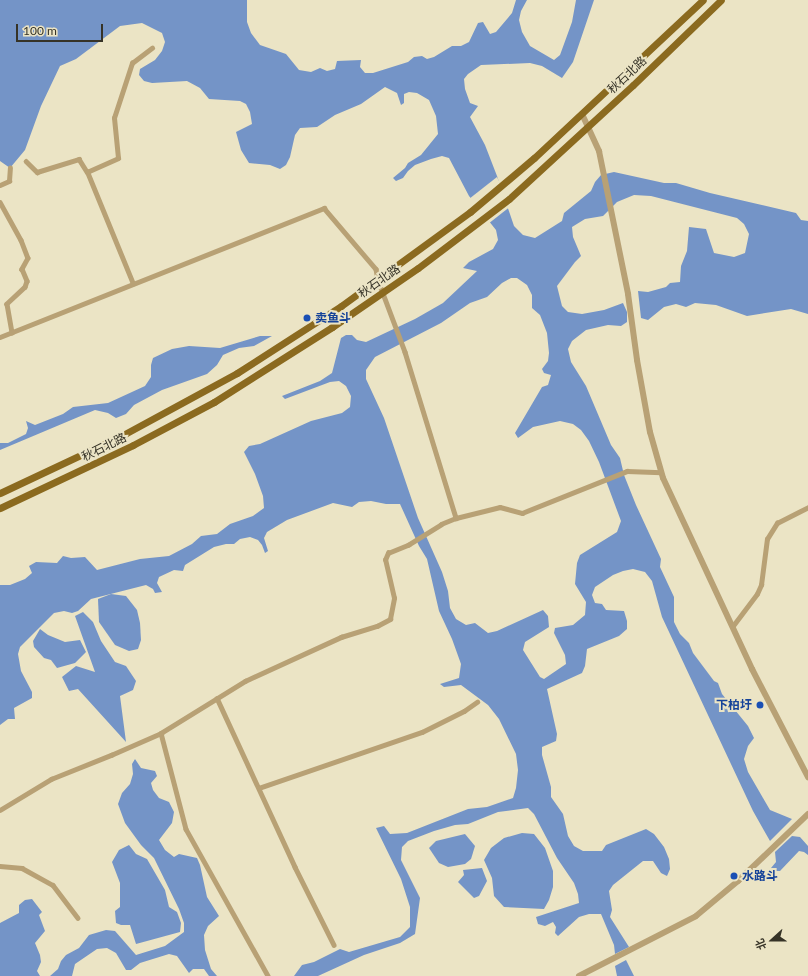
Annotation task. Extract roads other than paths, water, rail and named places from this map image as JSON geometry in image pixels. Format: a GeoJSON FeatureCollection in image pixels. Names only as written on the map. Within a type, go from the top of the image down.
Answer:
{"type":"FeatureCollection","features":[{"type":"Feature","properties":{"kind":"main road","name":"秋石北路"},"geometry":{"type":"LineString","coordinates":[[0,493],[122,436],[237,373],[341,306],[470,212],[534,158],[703,0]]}},
{"type":"Feature","properties":{"kind":"main road","name":"秋石北路"},"geometry":{"type":"LineString","coordinates":[[0,508],[133,445],[214,402],[332,327],[418,268],[509,199],[721,0]]}},
{"type":"Feature","properties":{"kind":"street"},"geometry":{"type":"LineString","coordinates":[[87,172],[118,158],[114,118],[132,63],[152,48]]}},
{"type":"Feature","properties":{"kind":"street"},"geometry":{"type":"LineString","coordinates":[[582,114],[599,151],[628,294],[637,360],[650,432],[661,472],[752,669],[808,777]]}},
{"type":"Feature","properties":{"kind":"street"},"geometry":{"type":"LineString","coordinates":[[26,161],[37,172],[79,159],[87,172],[133,284]]}},
{"type":"Feature","properties":{"kind":"street"},"geometry":{"type":"LineString","coordinates":[[0,185],[8,181],[10,168]]}},
{"type":"Feature","properties":{"kind":"street"},"geometry":{"type":"LineString","coordinates":[[0,202],[21,240],[28,258],[22,269],[27,282],[25,287],[7,304],[12,333]]}},
{"type":"Feature","properties":{"kind":"street"},"geometry":{"type":"LineString","coordinates":[[0,337],[324,208],[376,269],[378,280],[405,352],[456,518]]}},
{"type":"Feature","properties":{"kind":"street"},"geometry":{"type":"LineString","coordinates":[[0,810],[51,778],[161,734],[245,681],[342,637],[377,626],[390,620],[394,598],[385,560],[388,554],[408,545],[441,524],[456,518],[500,507],[522,513],[627,471],[661,472]]}},
{"type":"Feature","properties":{"kind":"street"},"geometry":{"type":"LineString","coordinates":[[732,627],[757,594],[761,584],[767,539],[777,523],[808,507]]}},
{"type":"Feature","properties":{"kind":"street"},"geometry":{"type":"LineString","coordinates":[[217,698],[295,867],[334,945]]}},
{"type":"Feature","properties":{"kind":"street"},"geometry":{"type":"LineString","coordinates":[[259,788],[422,732],[464,711],[477,702]]}},
{"type":"Feature","properties":{"kind":"street"},"geometry":{"type":"LineString","coordinates":[[161,734],[186,829],[268,976]]}},
{"type":"Feature","properties":{"kind":"street"},"geometry":{"type":"LineString","coordinates":[[579,976],[696,916],[738,881],[808,814]]}},
{"type":"Feature","properties":{"kind":"street"},"geometry":{"type":"LineString","coordinates":[[0,866],[22,868],[53,885],[78,918]]}},
{"type":"Feature","properties":{"kind":"water"},"geometry":{"type":"Polygon","coordinates":[[[0,0],[247,0],[247,22],[251,33],[260,45],[286,54],[299,70],[311,72],[320,68],[327,71],[335,69],[337,61],[361,60],[360,67],[365,73],[373,73],[408,62],[414,57],[422,56],[427,59],[434,57],[452,46],[461,46],[469,42],[478,23],[483,22],[490,34],[496,32],[512,13],[516,0],[527,0],[521,11],[519,20],[522,32],[530,46],[554,60],[560,55],[572,22],[576,0],[594,0],[573,62],[562,78],[542,66],[530,63],[481,65],[468,74],[464,79],[465,89],[470,103],[478,106],[470,117],[485,145],[514,226],[523,235],[535,238],[562,221],[564,213],[591,191],[595,182],[601,175],[614,172],[664,183],[676,183],[710,193],[796,213],[801,220],[808,221],[808,314],[791,309],[747,316],[716,305],[695,303],[686,307],[676,304],[664,307],[648,320],[641,318],[638,291],[648,292],[666,287],[670,283],[680,282],[681,266],[687,251],[689,227],[706,229],[714,253],[734,257],[745,253],[749,234],[744,224],[737,218],[651,196],[634,195],[617,202],[603,216],[585,219],[572,227],[573,237],[581,256],[557,286],[562,306],[568,312],[582,314],[604,310],[623,303],[627,312],[627,322],[621,326],[608,325],[586,330],[572,341],[568,349],[571,362],[586,386],[611,445],[620,458],[624,475],[636,505],[661,559],[660,567],[674,597],[674,622],[680,634],[689,643],[693,653],[714,681],[718,683],[722,694],[748,726],[754,738],[748,746],[744,759],[748,772],[770,810],[792,819],[770,841],[753,811],[662,617],[652,581],[645,572],[633,569],[623,571],[613,575],[595,587],[592,595],[595,603],[602,604],[606,610],[624,611],[627,621],[627,629],[619,636],[587,649],[585,666],[582,673],[547,689],[557,734],[556,741],[542,747],[542,755],[551,787],[551,797],[563,814],[568,836],[574,846],[583,851],[602,851],[606,845],[646,829],[654,834],[664,847],[669,859],[670,869],[667,876],[661,873],[653,861],[643,861],[613,885],[609,891],[612,910],[610,917],[629,947],[615,954],[614,945],[601,914],[589,914],[579,917],[558,936],[555,933],[556,927],[553,922],[545,926],[538,924],[536,917],[579,903],[578,894],[574,883],[557,858],[534,814],[528,808],[498,812],[468,824],[455,825],[408,841],[402,847],[401,860],[420,898],[415,934],[400,943],[364,955],[318,976],[294,976],[302,965],[314,962],[340,949],[349,952],[400,937],[410,927],[410,907],[401,879],[376,828],[384,826],[390,834],[407,833],[468,809],[487,807],[513,798],[516,788],[518,770],[516,754],[499,719],[488,705],[461,685],[444,687],[440,684],[459,678],[461,664],[452,639],[439,611],[427,559],[419,546],[400,504],[386,504],[371,501],[359,502],[352,507],[333,503],[287,520],[267,532],[264,538],[268,551],[265,553],[258,540],[250,537],[240,539],[234,544],[214,547],[185,565],[183,571],[174,570],[159,577],[157,583],[162,592],[155,593],[153,589],[146,585],[91,599],[78,611],[72,613],[64,611],[54,613],[20,647],[18,654],[21,671],[32,692],[32,698],[14,708],[15,719],[8,719],[0,725],[0,585],[10,585],[25,579],[32,573],[29,566],[36,562],[57,563],[63,556],[71,558],[85,557],[97,570],[140,559],[169,556],[192,544],[201,536],[217,534],[230,524],[253,516],[264,508],[263,496],[255,474],[244,452],[249,446],[260,444],[311,421],[342,413],[350,407],[351,396],[346,386],[339,381],[330,382],[285,399],[282,396],[320,381],[332,373],[341,338],[346,335],[352,335],[357,340],[366,342],[415,319],[443,303],[477,271],[463,268],[469,262],[493,249],[498,240],[496,230],[469,196],[449,158],[442,156],[431,159],[415,165],[403,178],[396,181],[393,178],[405,168],[408,163],[421,155],[438,134],[436,116],[429,100],[417,93],[409,92],[404,94],[404,103],[401,105],[397,93],[385,87],[361,104],[335,115],[317,127],[300,128],[295,135],[290,157],[286,165],[280,169],[270,165],[249,163],[241,150],[236,132],[252,124],[250,112],[246,104],[240,101],[209,99],[200,88],[187,81],[152,83],[144,81],[139,75],[140,69],[155,60],[162,51],[165,42],[162,33],[142,23],[120,26],[76,59],[60,66],[41,106],[25,150],[10,168],[0,161],[0,0]],[[511,278],[502,283],[487,297],[470,303],[441,323],[375,357],[366,370],[366,379],[384,418],[418,518],[442,572],[448,591],[450,608],[456,619],[466,625],[475,623],[488,633],[497,631],[543,610],[548,616],[549,627],[525,642],[523,650],[540,677],[544,679],[566,664],[565,655],[554,633],[555,628],[573,625],[585,615],[586,602],[575,584],[577,563],[580,555],[617,532],[621,521],[599,462],[589,441],[581,430],[573,424],[560,421],[533,427],[518,438],[515,433],[542,387],[548,385],[551,375],[544,373],[542,369],[548,361],[549,353],[547,333],[540,315],[532,308],[532,295],[527,285],[517,278],[511,278]]]}},
{"type":"Feature","properties":{"kind":"water"},"geometry":{"type":"Polygon","coordinates":[[[260,336],[272,336],[254,346],[239,348],[223,355],[217,365],[207,374],[162,390],[134,405],[126,414],[116,418],[108,413],[95,410],[0,450],[0,443],[8,443],[26,434],[28,428],[26,421],[35,425],[63,414],[73,407],[108,403],[145,386],[151,377],[151,365],[153,358],[172,349],[189,346],[220,348],[260,336]]]}},
{"type":"Feature","properties":{"kind":"water"},"geometry":{"type":"Polygon","coordinates":[[[111,594],[126,596],[137,610],[140,623],[141,640],[138,649],[129,651],[115,645],[99,622],[98,599],[111,594]]]}},
{"type":"Feature","properties":{"kind":"water"},"geometry":{"type":"Polygon","coordinates":[[[83,612],[93,622],[101,641],[115,662],[126,666],[136,681],[133,690],[120,696],[126,742],[78,689],[69,691],[62,677],[76,666],[95,672],[75,616],[83,612]]]}},
{"type":"Feature","properties":{"kind":"water"},"geometry":{"type":"Polygon","coordinates":[[[40,629],[48,635],[65,642],[80,640],[86,652],[75,663],[57,668],[51,660],[44,658],[34,647],[33,641],[40,629]]]}},
{"type":"Feature","properties":{"kind":"water"},"geometry":{"type":"Polygon","coordinates":[[[135,759],[141,768],[155,771],[157,776],[151,783],[153,790],[159,798],[169,802],[174,812],[172,823],[159,840],[165,850],[174,857],[179,854],[197,858],[200,865],[207,897],[219,916],[208,926],[204,935],[205,950],[211,969],[217,976],[209,976],[204,969],[193,969],[189,973],[177,956],[169,954],[140,963],[131,970],[126,970],[116,953],[107,948],[97,949],[75,964],[72,976],[50,976],[58,969],[61,961],[66,955],[79,948],[89,935],[106,930],[115,931],[136,955],[165,946],[184,932],[184,923],[179,909],[154,858],[141,845],[125,823],[118,804],[122,793],[130,784],[133,774],[132,764],[135,759]]]}},
{"type":"Feature","properties":{"kind":"water"},"geometry":{"type":"Polygon","coordinates":[[[522,833],[534,834],[545,848],[553,871],[553,887],[549,900],[544,909],[504,907],[494,896],[492,878],[484,860],[491,848],[504,838],[522,833]]]}},
{"type":"Feature","properties":{"kind":"water"},"geometry":{"type":"Polygon","coordinates":[[[465,834],[475,846],[471,859],[465,864],[448,867],[439,863],[429,848],[436,841],[465,834]]]}},
{"type":"Feature","properties":{"kind":"water"},"geometry":{"type":"Polygon","coordinates":[[[792,836],[800,837],[808,846],[808,855],[799,851],[780,871],[773,871],[771,868],[776,862],[775,852],[792,836]]]}},
{"type":"Feature","properties":{"kind":"water"},"geometry":{"type":"Polygon","coordinates":[[[129,845],[136,854],[147,859],[165,890],[169,907],[177,912],[181,923],[180,932],[136,944],[130,925],[121,925],[116,923],[115,911],[120,907],[120,883],[112,862],[119,850],[129,845]]]}},
{"type":"Feature","properties":{"kind":"water"},"geometry":{"type":"Polygon","coordinates":[[[482,868],[487,881],[479,896],[474,898],[458,882],[464,875],[463,870],[482,868]]]}},
{"type":"Feature","properties":{"kind":"water"},"geometry":{"type":"Polygon","coordinates":[[[32,899],[42,912],[39,915],[45,931],[35,943],[40,955],[41,962],[37,971],[40,976],[0,976],[0,923],[19,913],[19,905],[25,900],[32,899]]]}},
{"type":"Feature","properties":{"kind":"water"},"geometry":{"type":"Polygon","coordinates":[[[626,960],[634,976],[617,976],[615,966],[626,960]]]}},
{"type":"Feature","properties":{"kind":"place","name":"卖鱼斗"},"geometry":{"type":"Point","coordinates":[307,318]}},
{"type":"Feature","properties":{"kind":"place","name":"下柏圩"},"geometry":{"type":"Point","coordinates":[760,705]}},
{"type":"Feature","properties":{"kind":"place","name":"水路斗"},"geometry":{"type":"Point","coordinates":[734,876]}}]}
